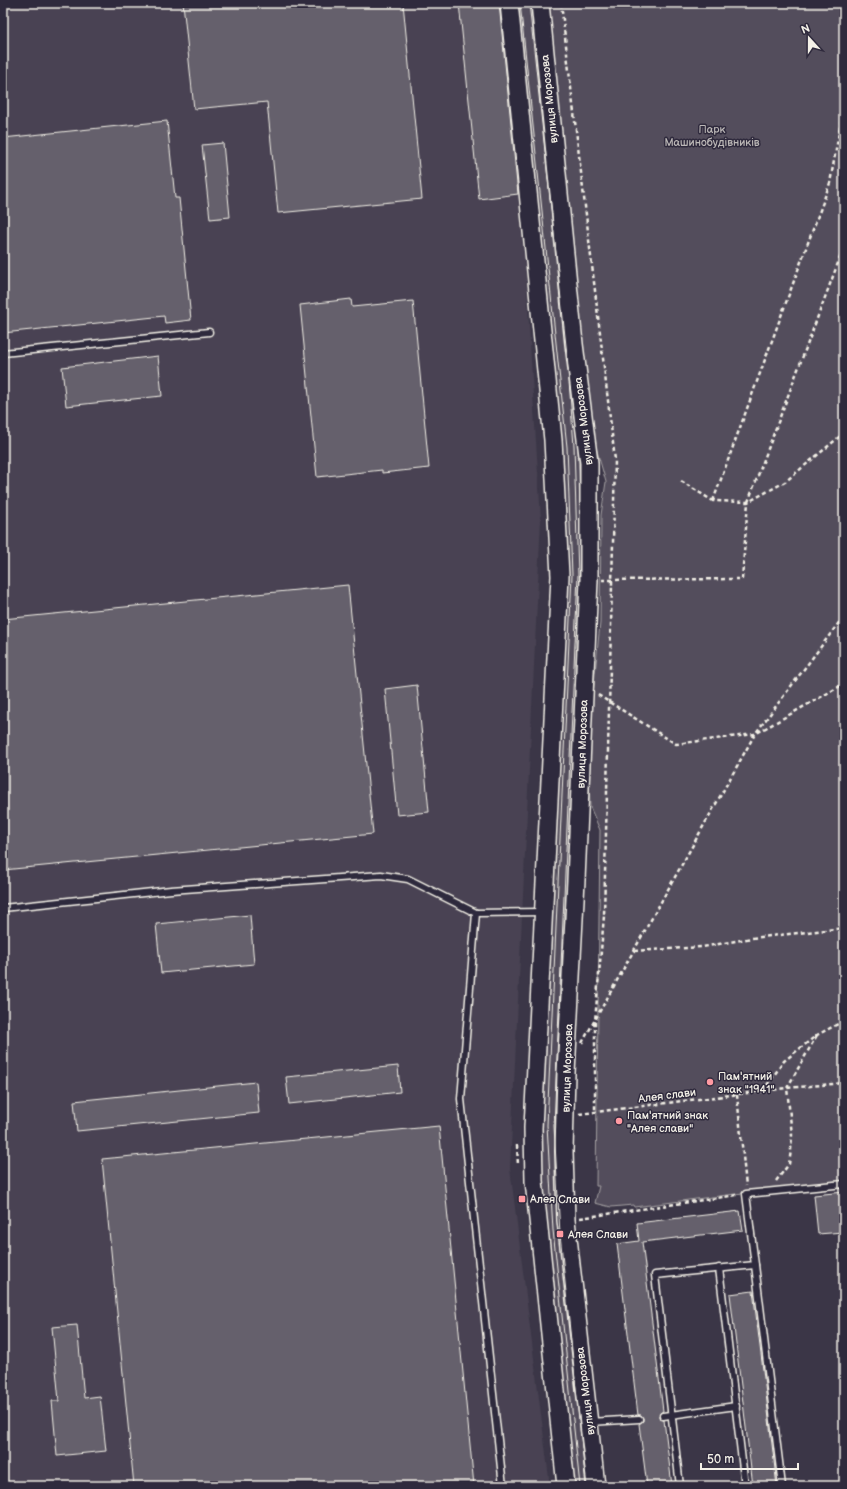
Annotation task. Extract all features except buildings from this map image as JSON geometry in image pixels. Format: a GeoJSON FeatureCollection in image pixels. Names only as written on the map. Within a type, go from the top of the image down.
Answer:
{"type":"FeatureCollection","features":[{"type":"Feature","properties":{"kind":"main road"},"geometry":{"type":"LineString","coordinates":[[509,3],[553,440],[560,576],[533,1128],[534,1181],[566,1486]]}},
{"type":"Feature","properties":{"kind":"main road","name":"вулиця Морозова"},"geometry":{"type":"LineString","coordinates":[[540,3],[574,344],[589,463],[589,580],[564,1116],[564,1150],[566,1220],[596,1486]]}},
{"type":"Feature","properties":{"kind":"lane"},"geometry":{"type":"LineString","coordinates":[[3,353],[209,332]]}},
{"type":"Feature","properties":{"kind":"lane"},"geometry":{"type":"LineString","coordinates":[[3,908],[171,890],[381,875],[408,879],[476,913],[544,912]]}},
{"type":"Feature","properties":{"kind":"lane"},"geometry":{"type":"LineString","coordinates":[[476,913],[461,1099],[503,1486]]}},
{"type":"Feature","properties":{"kind":"lane"},"geometry":{"type":"LineString","coordinates":[[782,1486],[746,1194],[844,1184]]}},
{"type":"Feature","properties":{"kind":"lane"},"geometry":{"type":"LineString","coordinates":[[680,1486],[655,1275],[755,1265]]}},
{"type":"Feature","properties":{"kind":"lane"},"geometry":{"type":"LineString","coordinates":[[720,1268],[745,1486]]}},
{"type":"Feature","properties":{"kind":"lane"},"geometry":{"type":"LineString","coordinates":[[663,1416],[736,1406]]}},
{"type":"Feature","properties":{"kind":"lane"},"geometry":{"type":"LineString","coordinates":[[589,1422],[639,1419]]}},
{"type":"Feature","properties":{"kind":"path"},"geometry":{"type":"LineString","coordinates":[[713,501],[830,183],[844,105]]}},
{"type":"Feature","properties":{"kind":"path"},"geometry":{"type":"LineString","coordinates":[[589,580],[742,579],[748,502],[844,247]]}},
{"type":"Feature","properties":{"kind":"path"},"geometry":{"type":"LineString","coordinates":[[681,482],[713,501],[748,502],[785,482],[844,434]]}},
{"type":"Feature","properties":{"kind":"path"},"geometry":{"type":"LineString","coordinates":[[580,1047],[755,734],[844,616]]}},
{"type":"Feature","properties":{"kind":"path"},"geometry":{"type":"LineString","coordinates":[[584,686],[676,744],[755,734],[844,684]]}},
{"type":"Feature","properties":{"kind":"path"},"geometry":{"type":"LineString","coordinates":[[634,951],[703,947],[752,938],[844,928]]}},
{"type":"Feature","properties":{"kind":"path"},"geometry":{"type":"LineString","coordinates":[[763,1091],[784,1061],[817,1035],[838,1024],[844,1019]]}},
{"type":"Feature","properties":{"kind":"path"},"geometry":{"type":"LineString","coordinates":[[768,1192],[789,1164],[792,1135],[787,1088],[817,1035]]}},
{"type":"Feature","properties":{"kind":"path","name":"Алея слави"},"geometry":{"type":"LineString","coordinates":[[564,1116],[844,1082]]}},
{"type":"Feature","properties":{"kind":"path"},"geometry":{"type":"LineString","coordinates":[[566,1220],[746,1194],[737,1094]]}},
{"type":"Feature","properties":{"kind":"path"},"geometry":{"type":"LineString","coordinates":[[518,1139],[518,1170]]}},
{"type":"Feature","properties":{"kind":"shaded area"},"geometry":{"type":"Polygon","coordinates":[[[3,3],[502,3],[522,194],[541,519],[510,1168],[550,1486],[3,1486],[3,3]]]}},
{"type":"Feature","properties":{"kind":"green space"},"geometry":{"type":"Polygon","coordinates":[[[515,3],[534,3],[576,410],[582,584],[559,1129],[591,1486],[573,1486],[539,1178],[539,1128],[566,583],[515,3]]]}},
{"type":"Feature","properties":{"kind":"green space","name":"Парк Машинобудівників"},"geometry":{"type":"Polygon","coordinates":[[[546,3],[844,3],[844,1180],[634,1207],[633,1205],[611,1207],[595,1203],[599,1186],[596,1186],[600,830],[590,807],[588,746],[600,623],[601,515],[606,482],[595,444],[567,229],[546,3]]]}},
{"type":"Feature","properties":{"kind":"tram line"},"geometry":{"type":"LineString","coordinates":[[520,3],[567,447],[572,575],[547,1125],[553,1230],[580,1486]]}},
{"type":"Feature","properties":{"kind":"tram line"},"geometry":{"type":"LineString","coordinates":[[529,3],[567,355],[574,446],[578,575],[554,1126],[560,1234],[586,1486]]}},
{"type":"Feature","properties":{"kind":"place","name":"Пам'ятний знак \"1941\""},"geometry":{"type":"Point","coordinates":[710,1082]}},
{"type":"Feature","properties":{"kind":"place","name":"Пам'ятний знак \"Алея слави\""},"geometry":{"type":"Point","coordinates":[619,1121]}},
{"type":"Feature","properties":{"kind":"place","name":"Aлея Слави"},"geometry":{"type":"Point","coordinates":[522,1199]}},
{"type":"Feature","properties":{"kind":"place","name":"Алея Слави"},"geometry":{"type":"Point","coordinates":[560,1234]}}]}
